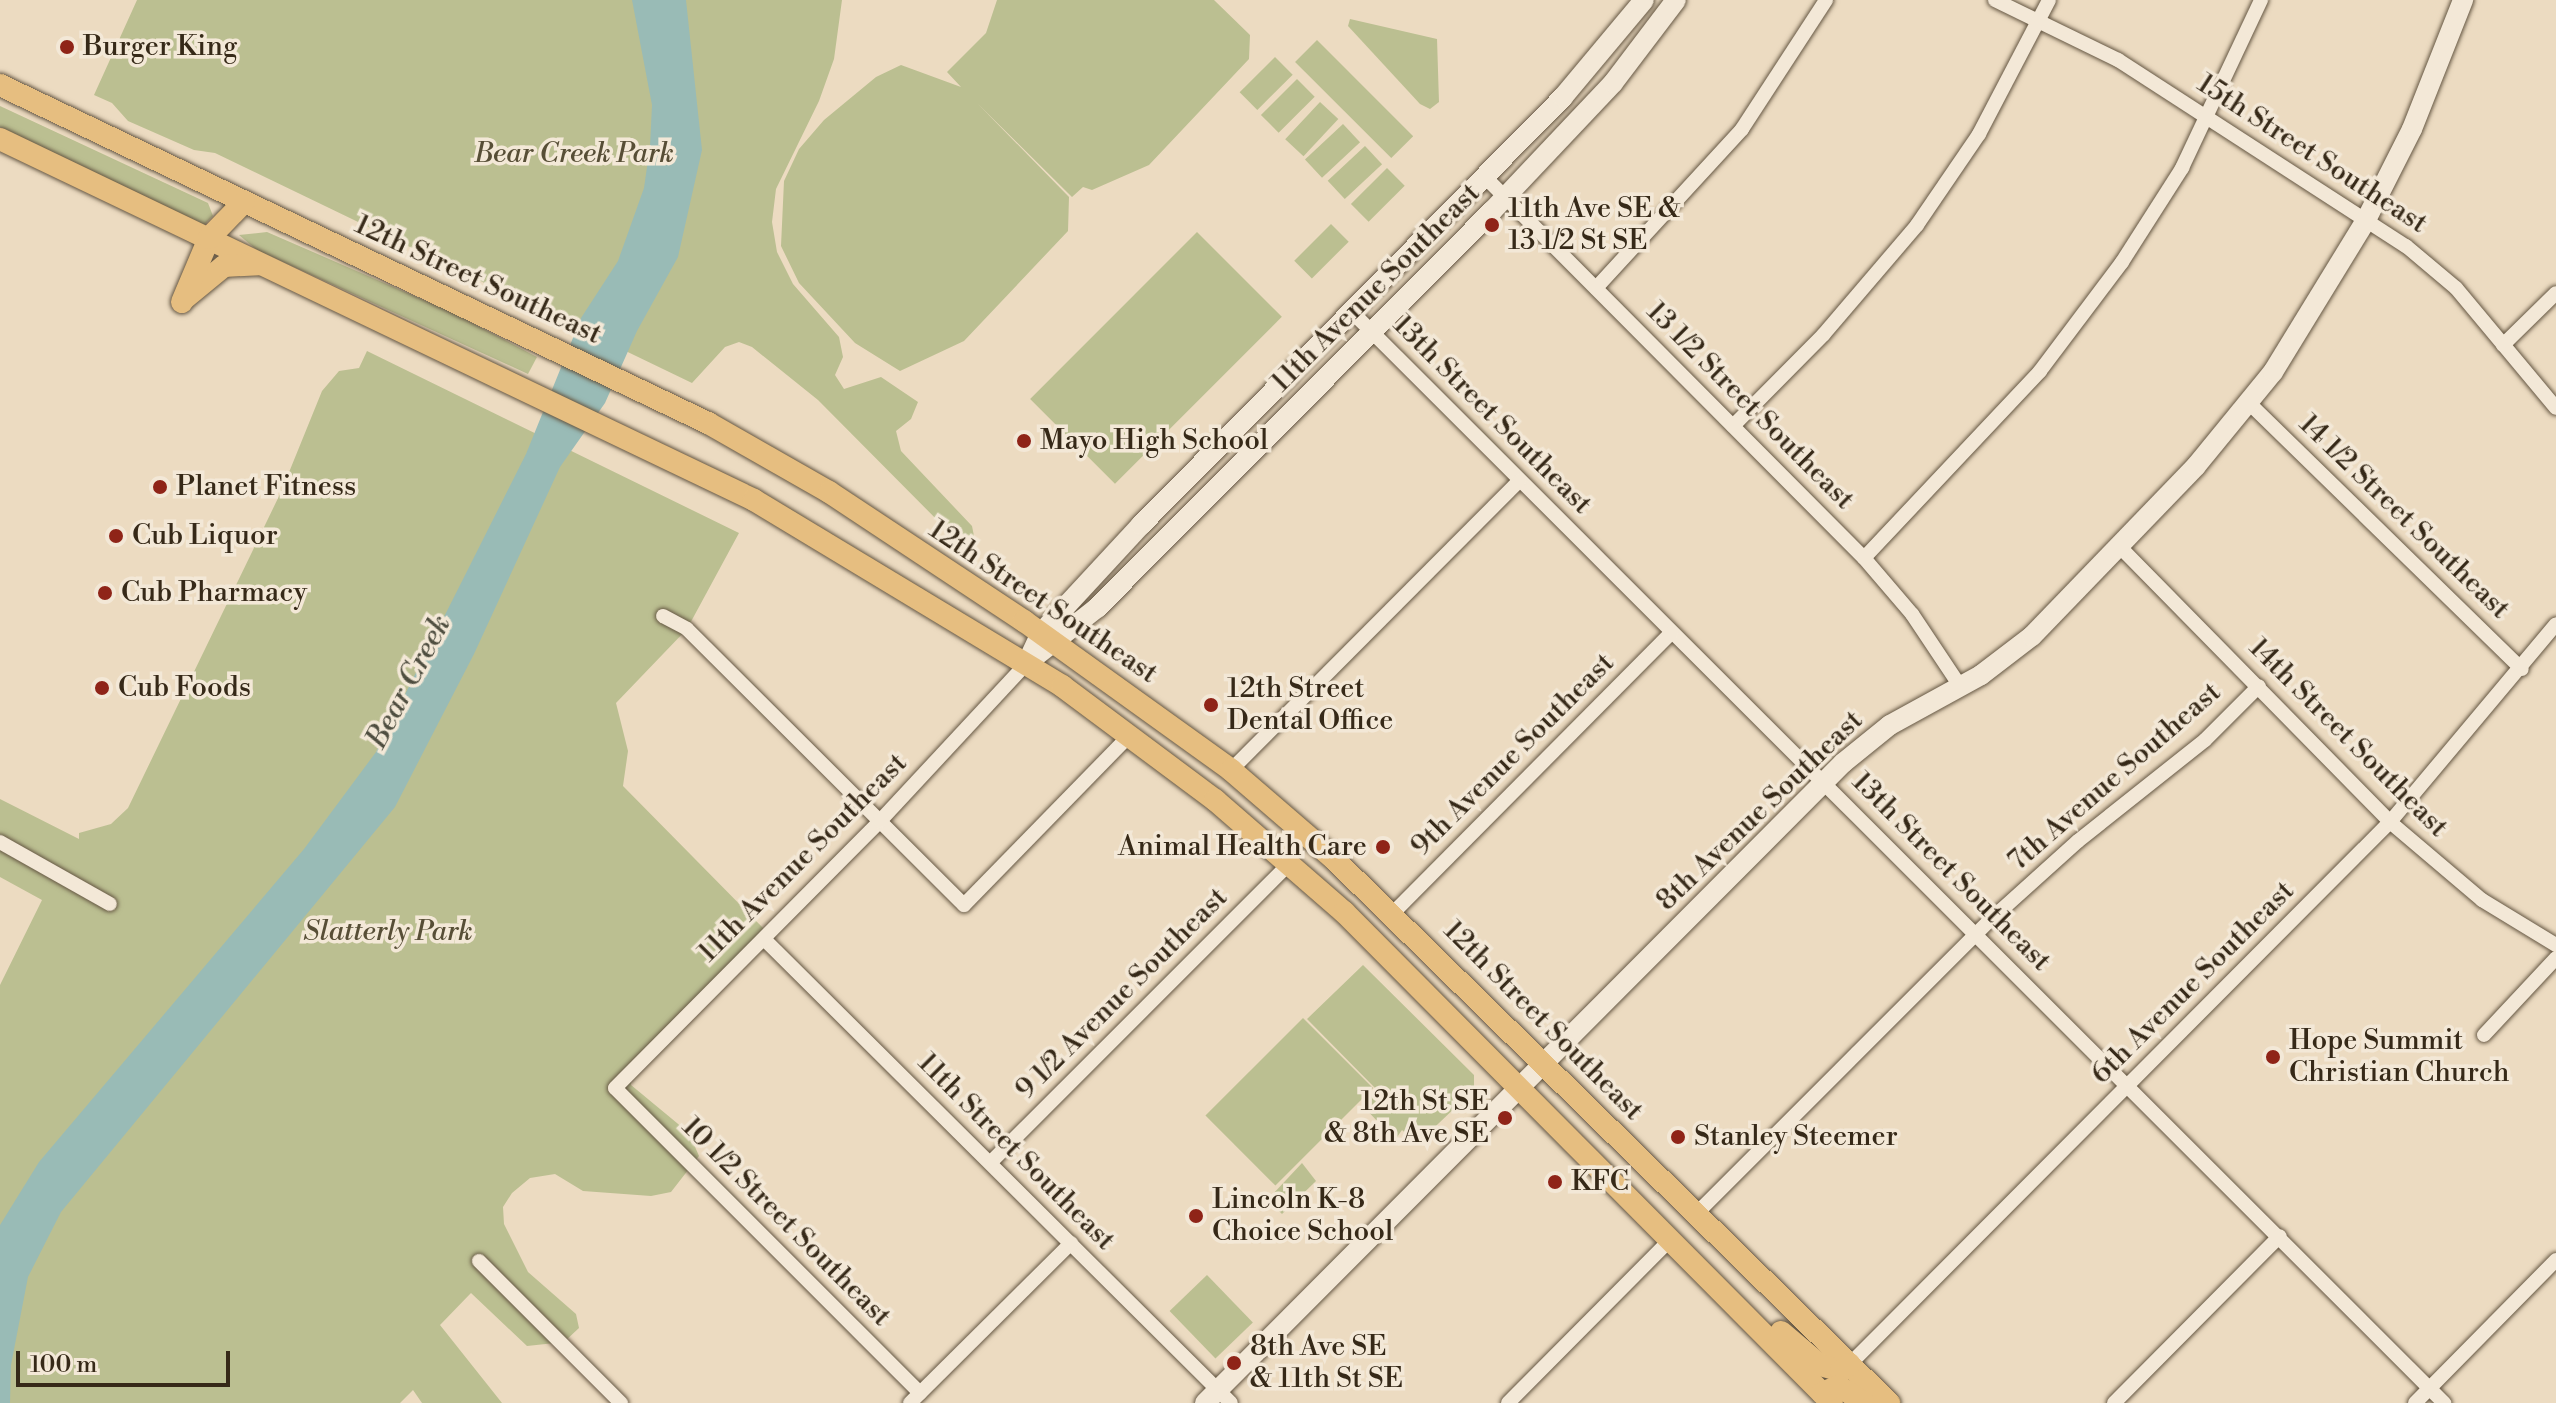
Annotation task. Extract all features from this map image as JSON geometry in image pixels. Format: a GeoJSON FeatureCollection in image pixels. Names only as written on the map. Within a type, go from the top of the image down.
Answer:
{"type":"FeatureCollection","features":[{"type":"Feature","properties":{"kind":"main road","name":"12th Street Southeast"},"geometry":{"type":"LineString","coordinates":[[0,85],[641,390],[829,492],[1048,639],[1231,770],[1393,913],[1543,1065],[1698,1212],[1889,1403]]}},
{"type":"Feature","properties":{"kind":"main road"},"geometry":{"type":"LineString","coordinates":[[0,139],[754,500],[1027,663],[1129,736],[1290,863],[1521,1087],[1739,1309],[1822,1400],[1839,1386],[1864,1403]]}},
{"type":"Feature","properties":{"kind":"main road"},"geometry":{"type":"LineString","coordinates":[[244,202],[209,238],[182,302],[224,266],[264,265]]}},
{"type":"Feature","properties":{"kind":"main road"},"geometry":{"type":"LineString","coordinates":[[1739,1309],[1760,1315],[1820,1365],[1841,1371],[1850,1364]]}},
{"type":"Feature","properties":{"kind":"street","name":"11th Avenue Southeast"},"geometry":{"type":"LineString","coordinates":[[615,1088],[880,821],[1027,663],[1177,487],[1580,79],[1644,0]]}},
{"type":"Feature","properties":{"kind":"street","name":"11th Avenue Southeast"},"geometry":{"type":"LineString","coordinates":[[1048,639],[1373,332],[1613,83],[1676,0]]}},
{"type":"Feature","properties":{"kind":"street"},"geometry":{"type":"LineString","coordinates":[[1596,288],[1742,129],[1826,0]]}},
{"type":"Feature","properties":{"kind":"street","name":"15th Street Southeast"},"geometry":{"type":"LineString","coordinates":[[1995,0],[2118,60],[2366,220],[2432,267],[2556,408]]}},
{"type":"Feature","properties":{"kind":"street"},"geometry":{"type":"LineString","coordinates":[[1733,426],[1824,334],[1917,225],[1979,134],[2049,0]]}},
{"type":"Feature","properties":{"kind":"street"},"geometry":{"type":"LineString","coordinates":[[1864,558],[1967,453],[2085,314],[2149,222],[2208,117],[2261,0]]}},
{"type":"Feature","properties":{"kind":"street","name":"8th Avenue Southeast"},"geometry":{"type":"LineString","coordinates":[[1218,1399],[1521,1087],[1824,782],[1890,725],[1960,686],[2032,636],[2120,547],[2249,403],[2366,220],[2412,129],[2463,0]]}},
{"type":"Feature","properties":{"kind":"street","name":"13 1/2 Street Southeast"},"geometry":{"type":"LineString","coordinates":[[1485,177],[1864,558],[1912,614],[1960,686]]}},
{"type":"Feature","properties":{"kind":"street"},"geometry":{"type":"LineString","coordinates":[[2503,345],[2556,293]]}},
{"type":"Feature","properties":{"kind":"street","name":"13th Street Southeast"},"geometry":{"type":"LineString","coordinates":[[1352,312],[2444,1403]]}},
{"type":"Feature","properties":{"kind":"street","name":"14 1/2 Street Southeast"},"geometry":{"type":"LineString","coordinates":[[2249,403],[2522,669]]}},
{"type":"Feature","properties":{"kind":"street"},"geometry":{"type":"LineString","coordinates":[[1231,770],[1520,480]]}},
{"type":"Feature","properties":{"kind":"street","name":"14th Street Southeast"},"geometry":{"type":"LineString","coordinates":[[2120,547],[2390,822],[2482,900],[2556,945]]}},
{"type":"Feature","properties":{"kind":"street"},"geometry":{"type":"LineString","coordinates":[[663,616],[687,629],[964,905],[1129,736]]}},
{"type":"Feature","properties":{"kind":"street","name":"6th Avenue Southeast"},"geometry":{"type":"LineString","coordinates":[[1850,1364],[2390,822],[2522,669],[2556,624]]}},
{"type":"Feature","properties":{"kind":"street","name":"9th Avenue Southeast"},"geometry":{"type":"LineString","coordinates":[[1393,913],[1671,633]]}},
{"type":"Feature","properties":{"kind":"street","name":"7th Avenue Southeast"},"geometry":{"type":"LineString","coordinates":[[1698,1212],[1976,934],[2068,850],[2205,740],[2259,686]]}},
{"type":"Feature","properties":{"kind":"street"},"geometry":{"type":"LineString","coordinates":[[0,842],[110,904]]}},
{"type":"Feature","properties":{"kind":"street","name":"9 1/2 Avenue Southeast"},"geometry":{"type":"LineString","coordinates":[[991,1162],[1290,863]]}},
{"type":"Feature","properties":{"kind":"street","name":"11th Street Southeast"},"geometry":{"type":"LineString","coordinates":[[764,939],[1071,1243],[1218,1399]]}},
{"type":"Feature","properties":{"kind":"street"},"geometry":{"type":"LineString","coordinates":[[2484,1035],[2556,958]]}},
{"type":"Feature","properties":{"kind":"street","name":"10 1/2 Street Southeast"},"geometry":{"type":"LineString","coordinates":[[615,1088],[915,1398]]}},
{"type":"Feature","properties":{"kind":"street"},"geometry":{"type":"LineString","coordinates":[[2114,1403],[2280,1236]]}},
{"type":"Feature","properties":{"kind":"street"},"geometry":{"type":"LineString","coordinates":[[1508,1403],[1671,1239]]}},
{"type":"Feature","properties":{"kind":"street"},"geometry":{"type":"LineString","coordinates":[[915,1398],[1071,1243]]}},
{"type":"Feature","properties":{"kind":"street"},"geometry":{"type":"LineString","coordinates":[[2415,1403],[2556,1260]]}},
{"type":"Feature","properties":{"kind":"street"},"geometry":{"type":"LineString","coordinates":[[479,1261],[621,1403]]}},
{"type":"Feature","properties":{"kind":"green space","name":"Bear Creek Park"},"geometry":{"type":"Polygon","coordinates":[[[137,0],[842,0],[834,59],[819,101],[776,189],[772,222],[777,252],[793,284],[839,337],[843,357],[835,375],[844,389],[881,377],[918,402],[911,419],[896,431],[901,451],[972,526],[974,536],[963,541],[953,536],[818,400],[752,347],[739,342],[725,347],[692,383],[215,153],[194,150],[128,121],[112,103],[94,95],[137,0]]]}},
{"type":"Feature","properties":{"kind":"green space"},"geometry":{"type":"Polygon","coordinates":[[[997,0],[1214,0],[1250,35],[1249,59],[1149,165],[1092,190],[1083,187],[1072,197],[978,104],[1069,197],[1068,231],[964,341],[900,371],[855,343],[799,283],[781,246],[784,181],[799,149],[824,120],[876,77],[901,65],[961,87],[947,72],[986,33],[997,0]]]}},
{"type":"Feature","properties":{"kind":"green space"},"geometry":{"type":"Polygon","coordinates":[[[1350,19],[1437,39],[1439,102],[1430,109],[1420,104],[1348,26],[1350,19]]]}},
{"type":"Feature","properties":{"kind":"green space"},"geometry":{"type":"Polygon","coordinates":[[[1317,40],[1413,136],[1391,158],[1295,62],[1317,40]]]}},
{"type":"Feature","properties":{"kind":"green space"},"geometry":{"type":"Polygon","coordinates":[[[1275,57],[1293,75],[1257,110],[1240,92],[1275,57]]]}},
{"type":"Feature","properties":{"kind":"green space"},"geometry":{"type":"Polygon","coordinates":[[[1297,79],[1315,97],[1279,133],[1261,115],[1297,79]]]}},
{"type":"Feature","properties":{"kind":"green space"},"geometry":{"type":"Polygon","coordinates":[[[1320,102],[1338,119],[1304,156],[1285,139],[1320,102]]]}},
{"type":"Feature","properties":{"kind":"green space"},"geometry":{"type":"Polygon","coordinates":[[[0,106],[208,203],[213,216],[204,225],[0,127],[0,106]]]}},
{"type":"Feature","properties":{"kind":"green space"},"geometry":{"type":"Polygon","coordinates":[[[1343,124],[1360,142],[1322,178],[1305,159],[1343,124]]]}},
{"type":"Feature","properties":{"kind":"green space"},"geometry":{"type":"Polygon","coordinates":[[[1365,146],[1382,164],[1345,199],[1328,181],[1365,146]]]}},
{"type":"Feature","properties":{"kind":"green space"},"geometry":{"type":"Polygon","coordinates":[[[1387,168],[1405,186],[1369,222],[1351,204],[1387,168]]]}},
{"type":"Feature","properties":{"kind":"green space"},"geometry":{"type":"Polygon","coordinates":[[[1331,224],[1349,242],[1312,278],[1294,261],[1331,224]]]}},
{"type":"Feature","properties":{"kind":"green space"},"geometry":{"type":"Polygon","coordinates":[[[267,232],[451,312],[537,357],[528,374],[257,250],[239,235],[267,232]]]}},
{"type":"Feature","properties":{"kind":"green space"},"geometry":{"type":"Polygon","coordinates":[[[1197,232],[1282,317],[1115,484],[1030,399],[1197,232]]]}},
{"type":"Feature","properties":{"kind":"green space","name":"Slatterly Park"},"geometry":{"type":"Polygon","coordinates":[[[367,351],[739,533],[687,629],[616,703],[628,751],[623,786],[769,934],[631,1070],[631,1085],[689,1133],[699,1156],[671,1192],[651,1196],[583,1191],[555,1174],[530,1178],[512,1193],[503,1207],[504,1224],[528,1272],[576,1314],[579,1328],[564,1342],[527,1346],[471,1293],[440,1325],[502,1403],[422,1403],[413,1390],[400,1403],[0,1403],[0,985],[42,900],[0,877],[0,799],[79,839],[79,833],[111,824],[128,808],[281,492],[322,391],[339,371],[359,368],[367,351]]]}},
{"type":"Feature","properties":{"kind":"green space"},"geometry":{"type":"Polygon","coordinates":[[[1363,965],[1474,1075],[1474,1099],[1460,1103],[1417,1144],[1402,1130],[1395,1140],[1362,1105],[1376,1089],[1307,1019],[1363,965]]]}},
{"type":"Feature","properties":{"kind":"green space"},"geometry":{"type":"Polygon","coordinates":[[[1303,1018],[1373,1088],[1275,1186],[1205,1116],[1303,1018]]]}},
{"type":"Feature","properties":{"kind":"green space"},"geometry":{"type":"Polygon","coordinates":[[[1302,1163],[1316,1181],[1282,1214],[1271,1203],[1272,1195],[1302,1163]]]}},
{"type":"Feature","properties":{"kind":"green space"},"geometry":{"type":"Polygon","coordinates":[[[1207,1275],[1253,1322],[1215,1359],[1170,1311],[1207,1275]]]}},
{"type":"Feature","properties":{"kind":"water"},"geometry":{"type":"Polygon","coordinates":[[[632,0],[686,0],[702,150],[678,257],[637,331],[605,403],[560,467],[474,654],[395,807],[61,1212],[28,1277],[11,1365],[10,1403],[0,1403],[0,1225],[39,1162],[304,849],[376,752],[526,454],[581,318],[618,261],[644,188],[650,146],[652,105],[632,0]]]}},
{"type":"Feature","properties":{"kind":"place","name":"Burger King"},"geometry":{"type":"Point","coordinates":[67,47]}},
{"type":"Feature","properties":{"kind":"place","name":"11th Ave SE & 13 1/2 St SE"},"geometry":{"type":"Point","coordinates":[1492,225]}},
{"type":"Feature","properties":{"kind":"place","name":"Mayo High School"},"geometry":{"type":"Point","coordinates":[1024,441]}},
{"type":"Feature","properties":{"kind":"place","name":"Planet Fitness"},"geometry":{"type":"Point","coordinates":[160,487]}},
{"type":"Feature","properties":{"kind":"place","name":"Cub Liquor"},"geometry":{"type":"Point","coordinates":[116,536]}},
{"type":"Feature","properties":{"kind":"place","name":"Cub Pharmacy"},"geometry":{"type":"Point","coordinates":[105,593]}},
{"type":"Feature","properties":{"kind":"place","name":"Cub Foods"},"geometry":{"type":"Point","coordinates":[102,688]}},
{"type":"Feature","properties":{"kind":"place","name":"12th Street Dental Office"},"geometry":{"type":"Point","coordinates":[1211,705]}},
{"type":"Feature","properties":{"kind":"place","name":"Animal Health Care"},"geometry":{"type":"Point","coordinates":[1383,847]}},
{"type":"Feature","properties":{"kind":"place","name":"Hope Summit Christian Church"},"geometry":{"type":"Point","coordinates":[2273,1057]}},
{"type":"Feature","properties":{"kind":"place","name":"12th St SE & 8th Ave SE"},"geometry":{"type":"Point","coordinates":[1505,1118]}},
{"type":"Feature","properties":{"kind":"place","name":"Stanley Steemer"},"geometry":{"type":"Point","coordinates":[1678,1137]}},
{"type":"Feature","properties":{"kind":"place","name":"KFC"},"geometry":{"type":"Point","coordinates":[1555,1182]}},
{"type":"Feature","properties":{"kind":"place","name":"Lincoln K-8 Choice School"},"geometry":{"type":"Point","coordinates":[1196,1216]}},
{"type":"Feature","properties":{"kind":"place","name":"8th Ave SE & 11th St SE"},"geometry":{"type":"Point","coordinates":[1234,1363]}},
{"type":"Feature","properties":{"kind":"water label","name":"Bear Creek"},"geometry":{"type":"Point","coordinates":[409,682]}}]}
